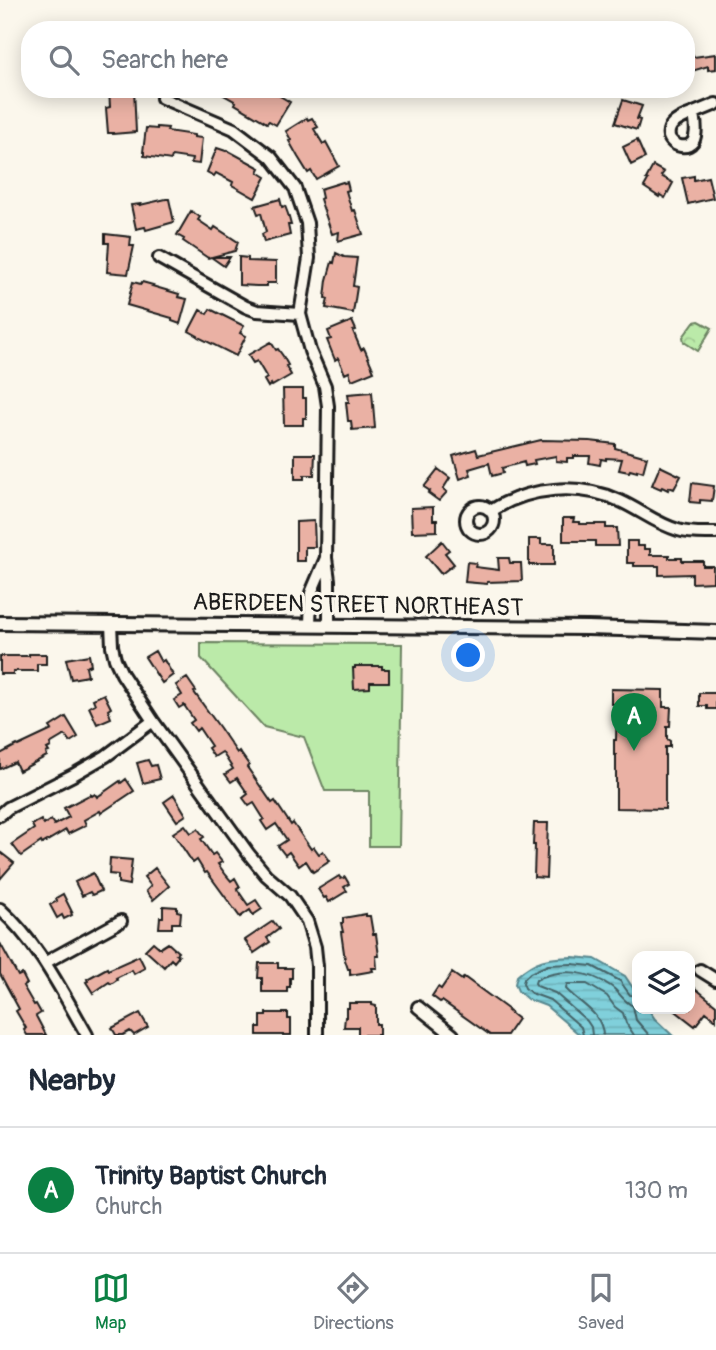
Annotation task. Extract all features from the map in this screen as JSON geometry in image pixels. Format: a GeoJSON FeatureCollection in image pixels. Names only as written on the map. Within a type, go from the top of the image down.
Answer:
{"type":"FeatureCollection","features":[{"type":"Feature","properties":{"kind":"street"},"geometry":{"type":"LineString","coordinates":[[162,98],[234,129],[271,157],[295,188],[307,223],[309,258],[300,314],[310,351],[325,386],[328,406],[326,558],[329,626]]}},
{"type":"Feature","properties":{"kind":"street"},"geometry":{"type":"LineString","coordinates":[[694,113],[716,104]]}},
{"type":"Feature","properties":{"kind":"street"},"geometry":{"type":"LineString","coordinates":[[159,258],[246,307],[269,313],[300,314]]}},
{"type":"Feature","properties":{"kind":"street"},"geometry":{"type":"LineString","coordinates":[[491,512],[503,503],[535,492],[565,489],[594,492],[619,500],[680,531],[716,533]]}},
{"type":"Feature","properties":{"kind":"street"},"geometry":{"type":"LineString","coordinates":[[310,625],[311,593],[326,558]]}},
{"type":"Feature","properties":{"kind":"street","name":"ABERDEEN STREET NORTHEAST"},"geometry":{"type":"LineString","coordinates":[[0,622],[588,628],[716,632]]}},
{"type":"Feature","properties":{"kind":"street"},"geometry":{"type":"LineString","coordinates":[[111,624],[112,646],[121,674],[248,853],[266,875],[290,896],[307,921],[315,947],[317,966],[317,1035]]}},
{"type":"Feature","properties":{"kind":"street"},"geometry":{"type":"LineString","coordinates":[[0,815],[8,808],[106,756],[153,721]]}},
{"type":"Feature","properties":{"kind":"street"},"geometry":{"type":"LineString","coordinates":[[0,909],[26,934],[46,962],[87,1035]]}},
{"type":"Feature","properties":{"kind":"street"},"geometry":{"type":"LineString","coordinates":[[46,962],[121,921]]}},
{"type":"Feature","properties":{"kind":"street"},"geometry":{"type":"LineString","coordinates":[[700,970],[716,980]]}},
{"type":"Feature","properties":{"kind":"street"},"geometry":{"type":"LineString","coordinates":[[418,1007],[453,1035]]}},
{"type":"Feature","properties":{"kind":"green space"},"geometry":{"type":"Polygon","coordinates":[[[699,321],[712,328],[698,351],[684,342],[683,337],[694,322],[699,321]]]}},
{"type":"Feature","properties":{"kind":"green space"},"geometry":{"type":"Polygon","coordinates":[[[201,643],[402,644],[399,846],[369,846],[369,791],[325,791],[304,737],[264,727],[201,658],[201,643]]]}},
{"type":"Feature","properties":{"kind":"water"},"geometry":{"type":"Polygon","coordinates":[[[549,959],[595,959],[625,976],[632,986],[632,1014],[652,1014],[672,1035],[580,1035],[546,1006],[527,999],[515,984],[517,976],[530,966],[549,959]]]}},
{"type":"Feature","properties":{"kind":"building"},"geometry":{"type":"Polygon","coordinates":[[[716,54],[716,69],[708,70],[708,66],[695,70],[695,57],[716,54]]]}},
{"type":"Feature","properties":{"kind":"building"},"geometry":{"type":"Polygon","coordinates":[[[110,98],[134,98],[136,132],[108,133],[106,108],[110,107],[110,98]]]}},
{"type":"Feature","properties":{"kind":"building"},"geometry":{"type":"Polygon","coordinates":[[[229,98],[283,98],[290,102],[276,125],[269,121],[267,123],[235,104],[236,102],[229,98]]]}},
{"type":"Feature","properties":{"kind":"building"},"geometry":{"type":"Polygon","coordinates":[[[623,100],[642,106],[637,119],[640,120],[637,130],[615,123],[623,100]]]}},
{"type":"Feature","properties":{"kind":"building"},"geometry":{"type":"Polygon","coordinates":[[[307,118],[312,118],[318,127],[314,129],[323,144],[326,142],[339,166],[316,179],[311,171],[308,173],[286,131],[307,118]]]}},
{"type":"Feature","properties":{"kind":"building"},"geometry":{"type":"Polygon","coordinates":[[[157,127],[202,138],[199,164],[191,163],[192,159],[172,156],[171,160],[144,156],[146,128],[157,127]]]}},
{"type":"Feature","properties":{"kind":"building"},"geometry":{"type":"Polygon","coordinates":[[[637,140],[645,158],[631,165],[623,147],[637,140]]]}},
{"type":"Feature","properties":{"kind":"building"},"geometry":{"type":"Polygon","coordinates":[[[217,148],[227,150],[260,168],[258,172],[266,177],[255,198],[232,185],[233,182],[216,173],[214,176],[207,172],[217,148]]]}},
{"type":"Feature","properties":{"kind":"building"},"geometry":{"type":"Polygon","coordinates":[[[653,166],[664,172],[661,176],[673,183],[665,198],[644,187],[653,166]]]}},
{"type":"Feature","properties":{"kind":"building"},"geometry":{"type":"Polygon","coordinates":[[[694,176],[694,180],[708,177],[713,198],[688,204],[682,178],[694,176]]]}},
{"type":"Feature","properties":{"kind":"building"},"geometry":{"type":"Polygon","coordinates":[[[347,182],[349,190],[346,191],[352,211],[355,210],[363,234],[338,241],[339,232],[332,234],[320,199],[320,189],[347,182]]]}},
{"type":"Feature","properties":{"kind":"building"},"geometry":{"type":"Polygon","coordinates":[[[169,199],[174,222],[146,230],[145,227],[136,229],[131,205],[169,199]]]}},
{"type":"Feature","properties":{"kind":"building"},"geometry":{"type":"Polygon","coordinates":[[[280,199],[288,214],[290,235],[264,242],[262,234],[266,232],[261,213],[258,214],[255,206],[280,199]]]}},
{"type":"Feature","properties":{"kind":"building"},"geometry":{"type":"Polygon","coordinates":[[[191,211],[200,217],[198,220],[213,230],[215,227],[238,242],[235,251],[212,257],[230,257],[224,266],[211,257],[208,258],[177,235],[191,211]]]}},
{"type":"Feature","properties":{"kind":"building"},"geometry":{"type":"Polygon","coordinates":[[[105,234],[131,237],[130,246],[134,246],[128,274],[107,272],[109,243],[105,243],[105,234]]]}},
{"type":"Feature","properties":{"kind":"building"},"geometry":{"type":"Polygon","coordinates":[[[336,253],[357,258],[353,286],[357,287],[353,313],[326,308],[327,280],[336,253]]]}},
{"type":"Feature","properties":{"kind":"building"},"geometry":{"type":"Polygon","coordinates":[[[239,257],[248,258],[248,261],[276,262],[276,283],[267,283],[267,286],[239,285],[239,257]]]}},
{"type":"Feature","properties":{"kind":"building"},"geometry":{"type":"Polygon","coordinates":[[[133,282],[153,285],[187,299],[180,324],[172,321],[172,318],[127,305],[133,282]]]}},
{"type":"Feature","properties":{"kind":"building"},"geometry":{"type":"Polygon","coordinates":[[[210,309],[244,326],[240,333],[246,336],[236,356],[189,331],[200,310],[207,314],[210,309]]]}},
{"type":"Feature","properties":{"kind":"building"},"geometry":{"type":"Polygon","coordinates":[[[352,321],[361,350],[364,348],[374,371],[352,380],[349,372],[345,374],[338,358],[335,360],[327,340],[331,339],[328,331],[352,321]]]}},
{"type":"Feature","properties":{"kind":"building"},"geometry":{"type":"Polygon","coordinates":[[[271,342],[283,356],[291,375],[268,387],[264,380],[267,378],[257,361],[253,363],[248,355],[271,342]]]}},
{"type":"Feature","properties":{"kind":"building"},"geometry":{"type":"Polygon","coordinates":[[[283,389],[303,389],[306,418],[303,418],[303,425],[284,425],[283,389]]]}},
{"type":"Feature","properties":{"kind":"building"},"geometry":{"type":"Polygon","coordinates":[[[372,392],[375,428],[352,430],[351,421],[348,421],[348,394],[372,392]]]}},
{"type":"Feature","properties":{"kind":"building"},"geometry":{"type":"Polygon","coordinates":[[[541,440],[615,444],[615,448],[647,457],[643,472],[619,470],[622,459],[601,459],[600,465],[589,463],[590,456],[574,456],[567,458],[567,462],[556,461],[556,456],[534,460],[535,464],[525,466],[524,462],[502,468],[503,473],[492,476],[489,463],[469,469],[471,475],[460,479],[453,456],[476,449],[478,455],[541,440]]]}},
{"type":"Feature","properties":{"kind":"building"},"geometry":{"type":"Polygon","coordinates":[[[295,454],[315,454],[314,475],[295,479],[295,454]]]}},
{"type":"Feature","properties":{"kind":"building"},"geometry":{"type":"Polygon","coordinates":[[[660,466],[681,476],[674,489],[661,489],[652,485],[660,466]]]}},
{"type":"Feature","properties":{"kind":"building"},"geometry":{"type":"Polygon","coordinates":[[[438,469],[450,478],[443,489],[447,492],[439,501],[424,487],[438,469]]]}},
{"type":"Feature","properties":{"kind":"building"},"geometry":{"type":"Polygon","coordinates":[[[692,483],[714,486],[712,501],[690,502],[692,483]]]}},
{"type":"Feature","properties":{"kind":"building"},"geometry":{"type":"Polygon","coordinates":[[[433,507],[433,520],[437,520],[437,531],[412,532],[411,508],[433,507]]]}},
{"type":"Feature","properties":{"kind":"building"},"geometry":{"type":"Polygon","coordinates":[[[563,518],[574,518],[573,522],[580,524],[606,524],[606,528],[617,528],[618,546],[595,546],[595,541],[563,541],[563,518]]]}},
{"type":"Feature","properties":{"kind":"building"},"geometry":{"type":"Polygon","coordinates":[[[314,521],[315,547],[305,547],[305,561],[296,561],[296,522],[314,521]]]}},
{"type":"Feature","properties":{"kind":"building"},"geometry":{"type":"Polygon","coordinates":[[[529,539],[541,539],[541,544],[554,544],[554,565],[529,565],[529,539]]]}},
{"type":"Feature","properties":{"kind":"building"},"geometry":{"type":"Polygon","coordinates":[[[442,541],[449,550],[445,553],[454,564],[441,574],[426,556],[442,541]]]}},
{"type":"Feature","properties":{"kind":"building"},"geometry":{"type":"Polygon","coordinates":[[[627,541],[637,541],[637,546],[650,549],[650,555],[669,555],[669,558],[682,558],[682,561],[703,561],[703,566],[713,566],[713,582],[692,583],[692,574],[659,575],[659,566],[634,566],[634,563],[627,563],[627,541]]]}},
{"type":"Feature","properties":{"kind":"building"},"geometry":{"type":"Polygon","coordinates":[[[498,558],[509,558],[510,563],[521,563],[522,581],[487,584],[465,582],[467,562],[476,563],[475,567],[499,570],[498,558]]]}},
{"type":"Feature","properties":{"kind":"building"},"geometry":{"type":"Polygon","coordinates":[[[155,651],[173,675],[162,683],[145,657],[155,651]]]}},
{"type":"Feature","properties":{"kind":"building"},"geometry":{"type":"Polygon","coordinates":[[[46,654],[46,664],[37,664],[37,671],[0,674],[0,656],[46,654]]]}},
{"type":"Feature","properties":{"kind":"building"},"geometry":{"type":"Polygon","coordinates":[[[89,655],[91,665],[86,667],[88,676],[71,679],[66,659],[89,655]]]}},
{"type":"Feature","properties":{"kind":"building"},"geometry":{"type":"Polygon","coordinates":[[[355,666],[382,666],[382,669],[389,669],[389,682],[370,682],[370,688],[354,689],[355,666]]]}},
{"type":"Feature","properties":{"kind":"building"},"geometry":{"type":"Polygon","coordinates":[[[187,678],[237,753],[239,751],[249,765],[247,767],[272,803],[275,801],[311,849],[314,847],[319,854],[323,851],[330,861],[313,872],[306,861],[299,866],[289,852],[285,855],[278,846],[287,840],[276,824],[267,830],[254,803],[249,806],[243,798],[248,794],[237,778],[231,782],[225,774],[233,769],[222,752],[214,757],[208,748],[211,746],[199,728],[196,731],[190,723],[194,720],[184,705],[179,708],[174,700],[182,695],[176,685],[187,678]]]}},
{"type":"Feature","properties":{"kind":"building"},"geometry":{"type":"Polygon","coordinates":[[[611,689],[663,690],[663,707],[671,707],[670,726],[667,726],[670,747],[665,747],[665,809],[616,808],[614,740],[617,704],[611,704],[611,689]]]}},
{"type":"Feature","properties":{"kind":"building"},"geometry":{"type":"Polygon","coordinates":[[[699,693],[716,693],[716,709],[699,706],[699,693]]]}},
{"type":"Feature","properties":{"kind":"building"},"geometry":{"type":"Polygon","coordinates":[[[104,694],[111,708],[108,710],[111,718],[97,724],[89,707],[95,704],[93,699],[104,694]]]}},
{"type":"Feature","properties":{"kind":"building"},"geometry":{"type":"Polygon","coordinates":[[[66,717],[78,737],[70,742],[65,735],[50,744],[47,756],[19,771],[15,762],[0,769],[0,754],[52,730],[50,727],[66,717]]]}},
{"type":"Feature","properties":{"kind":"building"},"geometry":{"type":"Polygon","coordinates":[[[148,760],[151,766],[156,765],[160,779],[143,783],[137,763],[148,760]]]}},
{"type":"Feature","properties":{"kind":"building"},"geometry":{"type":"Polygon","coordinates":[[[126,779],[134,791],[101,813],[100,811],[84,820],[86,825],[68,834],[66,830],[42,844],[41,842],[21,856],[12,844],[34,829],[32,825],[41,820],[44,824],[51,820],[54,825],[69,817],[64,808],[91,794],[97,797],[126,779]]]}},
{"type":"Feature","properties":{"kind":"building"},"geometry":{"type":"Polygon","coordinates":[[[174,795],[186,815],[177,821],[164,802],[174,795]]]}},
{"type":"Feature","properties":{"kind":"building"},"geometry":{"type":"Polygon","coordinates":[[[534,823],[548,823],[546,878],[534,877],[534,823]]]}},
{"type":"Feature","properties":{"kind":"building"},"geometry":{"type":"Polygon","coordinates":[[[185,825],[191,833],[198,829],[212,855],[215,853],[222,862],[218,864],[226,875],[231,881],[235,878],[240,887],[237,889],[248,905],[256,900],[262,909],[253,915],[250,910],[240,917],[197,860],[193,863],[173,833],[185,825]]]}},
{"type":"Feature","properties":{"kind":"building"},"geometry":{"type":"Polygon","coordinates":[[[0,852],[14,863],[0,879],[0,852]]]}},
{"type":"Feature","properties":{"kind":"building"},"geometry":{"type":"Polygon","coordinates":[[[110,858],[132,860],[129,885],[118,883],[118,875],[109,874],[110,858]]]}},
{"type":"Feature","properties":{"kind":"building"},"geometry":{"type":"Polygon","coordinates":[[[155,868],[169,886],[153,900],[146,891],[151,886],[144,877],[155,868]]]}},
{"type":"Feature","properties":{"kind":"building"},"geometry":{"type":"Polygon","coordinates":[[[93,873],[101,891],[82,896],[75,882],[93,873]]]}},
{"type":"Feature","properties":{"kind":"building"},"geometry":{"type":"Polygon","coordinates":[[[339,876],[341,879],[345,877],[349,884],[344,887],[347,891],[329,902],[318,889],[339,876]]]}},
{"type":"Feature","properties":{"kind":"building"},"geometry":{"type":"Polygon","coordinates":[[[63,894],[72,912],[72,915],[64,919],[62,915],[57,918],[50,905],[63,894]]]}},
{"type":"Feature","properties":{"kind":"building"},"geometry":{"type":"Polygon","coordinates":[[[163,906],[177,907],[177,911],[181,912],[180,923],[172,923],[172,928],[159,928],[163,906]]]}},
{"type":"Feature","properties":{"kind":"building"},"geometry":{"type":"Polygon","coordinates":[[[366,914],[370,916],[373,934],[376,934],[379,956],[376,956],[377,968],[350,975],[345,960],[341,923],[343,918],[366,914]]]}},
{"type":"Feature","properties":{"kind":"building"},"geometry":{"type":"Polygon","coordinates":[[[273,921],[279,929],[267,938],[270,942],[254,953],[245,940],[273,921]]]}},
{"type":"Feature","properties":{"kind":"building"},"geometry":{"type":"Polygon","coordinates":[[[153,942],[160,948],[168,943],[179,956],[174,962],[171,959],[164,967],[145,950],[153,942]]]}},
{"type":"Feature","properties":{"kind":"building"},"geometry":{"type":"Polygon","coordinates":[[[0,943],[18,976],[22,974],[27,984],[23,986],[41,1013],[36,1016],[46,1035],[27,1035],[24,1030],[26,1028],[16,1011],[19,1009],[0,974],[0,943]]]}},
{"type":"Feature","properties":{"kind":"building"},"geometry":{"type":"Polygon","coordinates":[[[139,956],[145,968],[134,974],[132,970],[93,993],[86,982],[107,968],[108,970],[139,956]]]}},
{"type":"Feature","properties":{"kind":"building"},"geometry":{"type":"Polygon","coordinates":[[[259,963],[278,963],[278,968],[292,968],[287,992],[262,992],[262,978],[258,978],[259,963]]]}},
{"type":"Feature","properties":{"kind":"building"},"geometry":{"type":"Polygon","coordinates":[[[452,973],[462,980],[464,977],[518,1019],[507,1035],[490,1035],[432,996],[438,987],[441,989],[452,973]]]}},
{"type":"Feature","properties":{"kind":"building"},"geometry":{"type":"Polygon","coordinates":[[[695,988],[716,1005],[716,1020],[706,1012],[695,1026],[679,1014],[695,1014],[695,988]]]}},
{"type":"Feature","properties":{"kind":"building"},"geometry":{"type":"Polygon","coordinates":[[[349,1003],[372,1003],[376,1006],[379,1035],[358,1035],[358,1027],[344,1027],[349,1003]]]}},
{"type":"Feature","properties":{"kind":"building"},"geometry":{"type":"Polygon","coordinates":[[[140,1013],[148,1027],[134,1035],[130,1031],[116,1035],[112,1028],[140,1013]]]}},
{"type":"Feature","properties":{"kind":"building"},"geometry":{"type":"Polygon","coordinates":[[[266,1013],[288,1013],[288,1019],[291,1019],[291,1035],[257,1035],[257,1027],[261,1027],[261,1016],[266,1016],[266,1013]]]}},
{"type":"Feature","properties":{"kind":"place","name":"Trinity Baptist Church"},"geometry":{"type":"Point","coordinates":[634,751]}}]}
